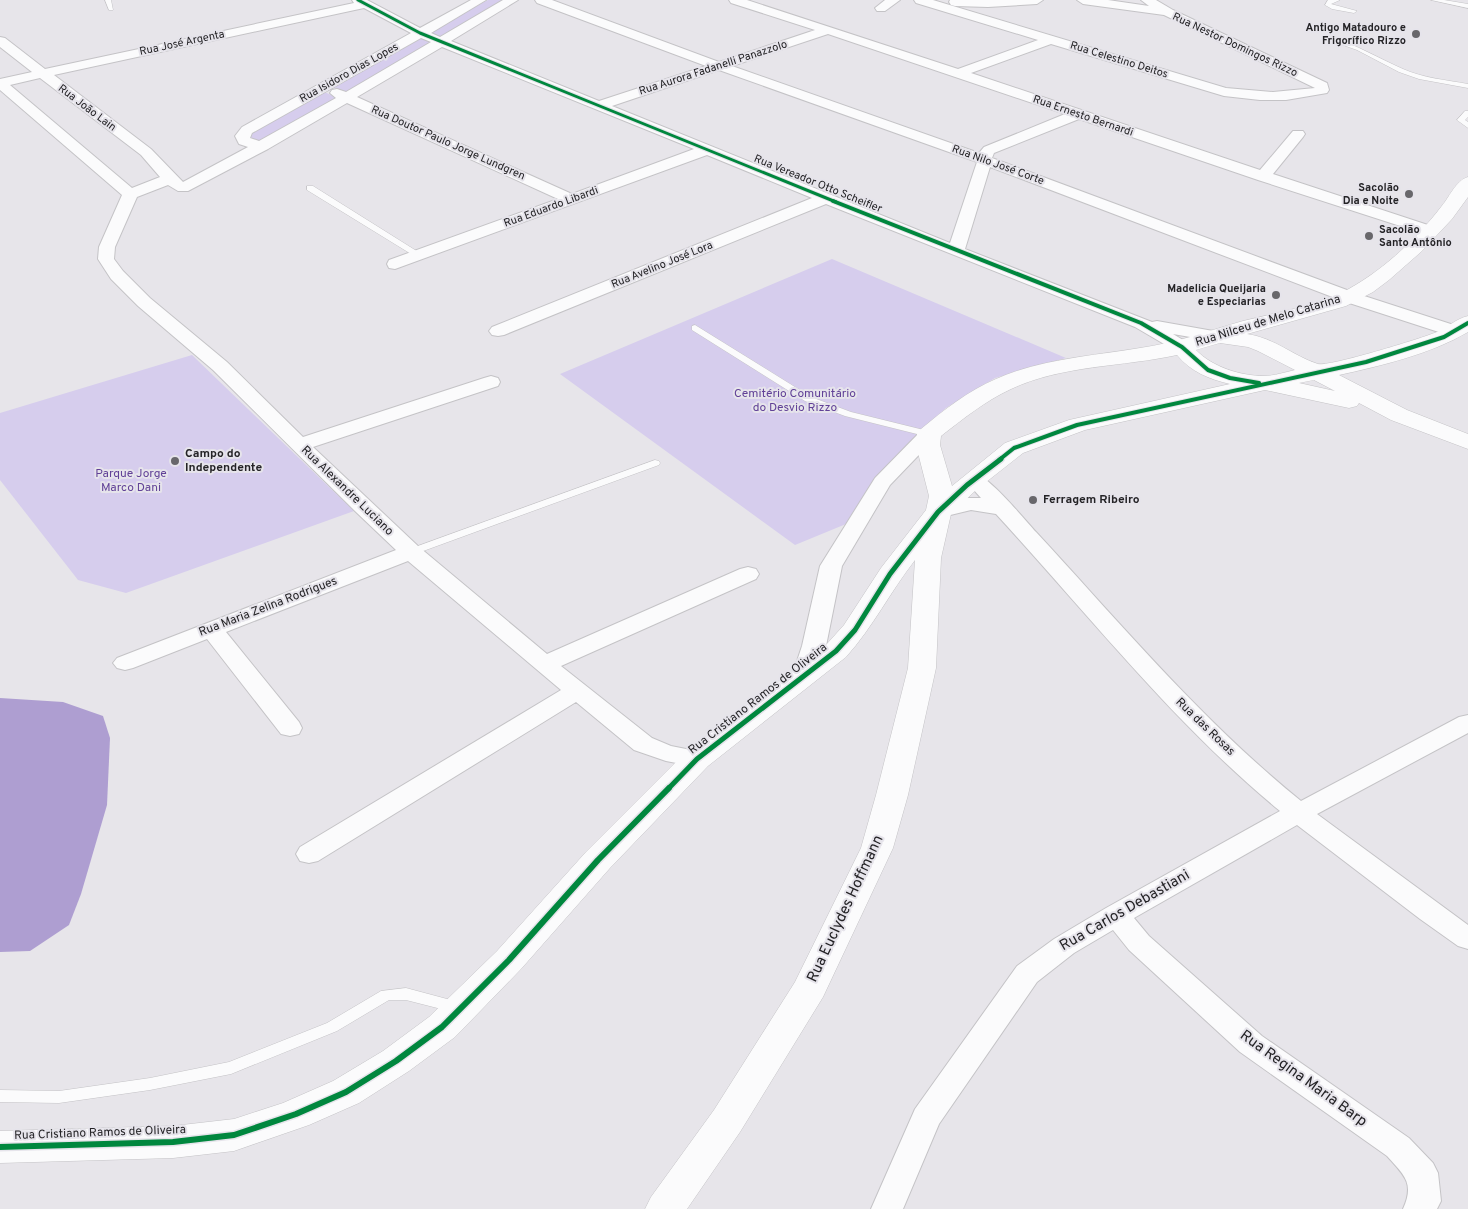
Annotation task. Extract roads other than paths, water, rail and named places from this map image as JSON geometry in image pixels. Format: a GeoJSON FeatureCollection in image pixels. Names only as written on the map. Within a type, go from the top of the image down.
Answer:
{"type":"FeatureCollection","features":[{"type":"Feature","properties":{"kind":"street","name":"Rua Isidoro Dias Lopes"},"geometry":{"type":"LineString","coordinates":[[263,146],[244,141],[242,136],[247,130],[480,0]]}},
{"type":"Feature","properties":{"kind":"street","name":"Rua Isidoro Dias Lopes"},"geometry":{"type":"LineString","coordinates":[[176,184],[263,146],[512,0]]}},
{"type":"Feature","properties":{"kind":"street","name":"Rua Nilo José Corte"},"geometry":{"type":"LineString","coordinates":[[541,0],[718,66],[985,160],[1349,297],[1461,327]]}},
{"type":"Feature","properties":{"kind":"street","name":"Rua Ernesto Bernardi"},"geometry":{"type":"LineString","coordinates":[[735,0],[959,73],[1263,177],[1431,231]]}},
{"type":"Feature","properties":{"kind":"street"},"geometry":{"type":"LineString","coordinates":[[881,8],[894,0]]}},
{"type":"Feature","properties":{"kind":"street","name":"Rua Celestino Deitos"},"geometry":{"type":"LineString","coordinates":[[920,0],[1224,92],[1293,96],[1322,90]]}},
{"type":"Feature","properties":{"kind":"street"},"geometry":{"type":"LineString","coordinates":[[938,0],[988,3],[1037,0]]}},
{"type":"Feature","properties":{"kind":"street"},"geometry":{"type":"LineString","coordinates":[[1083,0],[1168,13]]}},
{"type":"Feature","properties":{"kind":"street","name":"Rua Nestor Domingos Rizzo"},"geometry":{"type":"LineString","coordinates":[[1147,0],[1168,13],[1322,86],[1322,90]]}},
{"type":"Feature","properties":{"kind":"street","name":"Rua Vereador Otto Scheifler"},"geometry":{"type":"LineString","coordinates":[[362,2],[441,42],[956,251],[1141,323],[1182,347],[1208,370],[1230,378],[1348,400],[1399,415]]}},
{"type":"Feature","properties":{"kind":"street","name":"Rua José Argenta"},"geometry":{"type":"LineString","coordinates":[[0,83],[362,2]]}},
{"type":"Feature","properties":{"kind":"street","name":"Rua Aurora Fadanelli Panazzolo"},"geometry":{"type":"LineString","coordinates":[[598,106],[828,30]]}},
{"type":"Feature","properties":{"kind":"street"},"geometry":{"type":"LineString","coordinates":[[959,73],[1052,39]]}},
{"type":"Feature","properties":{"kind":"street","name":"Rua João Lain"},"geometry":{"type":"LineString","coordinates":[[0,41],[40,74],[146,152],[157,162],[163,173],[176,184]]}},
{"type":"Feature","properties":{"kind":"street"},"geometry":{"type":"LineString","coordinates":[[0,83],[130,194],[176,184]]}},
{"type":"Feature","properties":{"kind":"street","name":"Rua Doutor Paulo Jorge Lundgren"},"geometry":{"type":"LineString","coordinates":[[325,87],[571,199]]}},
{"type":"Feature","properties":{"kind":"street"},"geometry":{"type":"LineString","coordinates":[[956,251],[985,160],[985,154],[990,150],[1078,114]]}},
{"type":"Feature","properties":{"kind":"street"},"geometry":{"type":"LineString","coordinates":[[1263,177],[1298,134]]}},
{"type":"Feature","properties":{"kind":"street","name":"Rua Eduardo Libardi"},"geometry":{"type":"LineString","coordinates":[[395,264],[706,150]]}},
{"type":"Feature","properties":{"kind":"street"},"geometry":{"type":"LineString","coordinates":[[123,213],[176,184]]}},
{"type":"Feature","properties":{"kind":"street","name":"Rua Alexandre Luciano"},"geometry":{"type":"LineString","coordinates":[[130,194],[107,247],[106,259],[117,275],[144,302],[220,366],[363,508],[411,552],[577,691],[643,744],[666,753],[697,759]]}},
{"type":"Feature","properties":{"kind":"street","name":"Rua Nilceu de Melo Catarina"},"geometry":{"type":"LineString","coordinates":[[804,676],[814,646],[831,566],[882,482],[929,439],[994,388],[1016,379],[1060,366],[1182,347],[1213,336],[1312,310],[1349,297],[1368,286],[1395,264],[1431,231],[1465,195]]}},
{"type":"Feature","properties":{"kind":"street","name":"Rua Avelino José Lora"},"geometry":{"type":"LineString","coordinates":[[498,331],[826,198]]}},
{"type":"Feature","properties":{"kind":"street","name":"Rua Vereador Otto Scheifler"},"geometry":{"type":"LineString","coordinates":[[1141,323],[1252,341],[1399,415]]}},
{"type":"Feature","properties":{"kind":"street","name":"Rua Cristiano Ramos de Oliveira"},"geometry":{"type":"LineString","coordinates":[[0,1147],[172,1142],[234,1135],[296,1114],[346,1092],[442,1027],[509,960],[598,860],[697,759],[836,651],[855,630],[890,574],[938,512],[970,482],[1014,448],[1061,430],[1162,405],[1366,362],[1444,337],[1461,327]]}},
{"type":"Feature","properties":{"kind":"street"},"geometry":{"type":"LineString","coordinates":[[299,445],[491,382]]}},
{"type":"Feature","properties":{"kind":"street"},"geometry":{"type":"LineString","coordinates":[[1399,415],[1468,442]]}},
{"type":"Feature","properties":{"kind":"street"},"geometry":{"type":"LineString","coordinates":[[929,439],[951,472],[970,482]]}},
{"type":"Feature","properties":{"kind":"street","name":"Rua Euclydes Hoffmann"},"geometry":{"type":"LineString","coordinates":[[665,1209],[727,1121],[810,988],[877,848],[892,795],[922,668],[928,558],[942,496],[929,439]]}},
{"type":"Feature","properties":{"kind":"street","name":"Rua das Rosas"},"geometry":{"type":"LineString","coordinates":[[970,482],[1006,511],[1182,706],[1238,760],[1298,813],[1413,900],[1468,938]]}},
{"type":"Feature","properties":{"kind":"street"},"geometry":{"type":"LineString","coordinates":[[938,512],[966,503],[981,503],[1006,511]]}},
{"type":"Feature","properties":{"kind":"street","name":"Rua Maria Zelina Rodrigues"},"geometry":{"type":"LineString","coordinates":[[125,663],[411,552]]}},
{"type":"Feature","properties":{"kind":"street"},"geometry":{"type":"LineString","coordinates":[[545,664],[748,574]]}},
{"type":"Feature","properties":{"kind":"street"},"geometry":{"type":"LineString","coordinates":[[211,629],[290,728]]}},
{"type":"Feature","properties":{"kind":"street"},"geometry":{"type":"LineString","coordinates":[[309,854],[577,691]]}},
{"type":"Feature","properties":{"kind":"street","name":"Rua Carlos Debastiani"},"geometry":{"type":"LineString","coordinates":[[887,1209],[926,1118],[1027,974],[1064,946],[1116,915],[1298,813],[1468,723]]}},
{"type":"Feature","properties":{"kind":"street","name":"Rua Regina Maria Barp"},"geometry":{"type":"LineString","coordinates":[[1116,915],[1139,943],[1251,1044],[1398,1147],[1422,1173],[1425,1201],[1419,1209]]}},
{"type":"Feature","properties":{"kind":"lane"},"geometry":{"type":"LineString","coordinates":[[108,0],[111,9]]}},
{"type":"Feature","properties":{"kind":"lane"},"geometry":{"type":"LineString","coordinates":[[1337,0],[1330,1],[1328,5],[1334,8],[1354,11]]}},
{"type":"Feature","properties":{"kind":"lane"},"geometry":{"type":"LineString","coordinates":[[1434,0],[1468,6]]}},
{"type":"Feature","properties":{"kind":"lane"},"geometry":{"type":"LineString","coordinates":[[1331,39],[1360,49],[1401,71],[1419,77],[1468,86]]}},
{"type":"Feature","properties":{"kind":"lane"},"geometry":{"type":"LineString","coordinates":[[1468,113],[1461,120],[1468,126]]}},
{"type":"Feature","properties":{"kind":"lane"},"geometry":{"type":"LineString","coordinates":[[310,188],[419,255]]}},
{"type":"Feature","properties":{"kind":"lane"},"geometry":{"type":"LineString","coordinates":[[695,328],[808,399],[848,414],[929,439]]}},
{"type":"Feature","properties":{"kind":"lane"},"geometry":{"type":"LineString","coordinates":[[411,552],[655,463]]}},
{"type":"Feature","properties":{"kind":"lane"},"geometry":{"type":"LineString","coordinates":[[0,1096],[59,1097],[150,1084],[231,1068],[332,1027],[386,995],[406,994],[461,1008]]}},
{"type":"Feature","properties":{"kind":"place","name":"Antigo Matadouro e Frigorífico Rizzo"},"geometry":{"type":"Point","coordinates":[1416,34]}},
{"type":"Feature","properties":{"kind":"place","name":"Sacolão Dia e Noite"},"geometry":{"type":"Point","coordinates":[1409,194]}},
{"type":"Feature","properties":{"kind":"place","name":"Sacolão Santo Antônio"},"geometry":{"type":"Point","coordinates":[1369,236]}},
{"type":"Feature","properties":{"kind":"place","name":"Madelicia Queijaria e Especiarias"},"geometry":{"type":"Point","coordinates":[1276,295]}},
{"type":"Feature","properties":{"kind":"place","name":"Campo do Independente"},"geometry":{"type":"Point","coordinates":[175,461]}},
{"type":"Feature","properties":{"kind":"place","name":"Ferragem Ribeiro"},"geometry":{"type":"Point","coordinates":[1033,500]}},
{"type":"Feature","properties":{"kind":"park label","name":"Cemitério Comunitário do Desvio Rizzo"},"geometry":{"type":"Point","coordinates":[795,401]}},
{"type":"Feature","properties":{"kind":"park label","name":"Parque Jorge Marco Dani"},"geometry":{"type":"Point","coordinates":[131,481]}}]}
